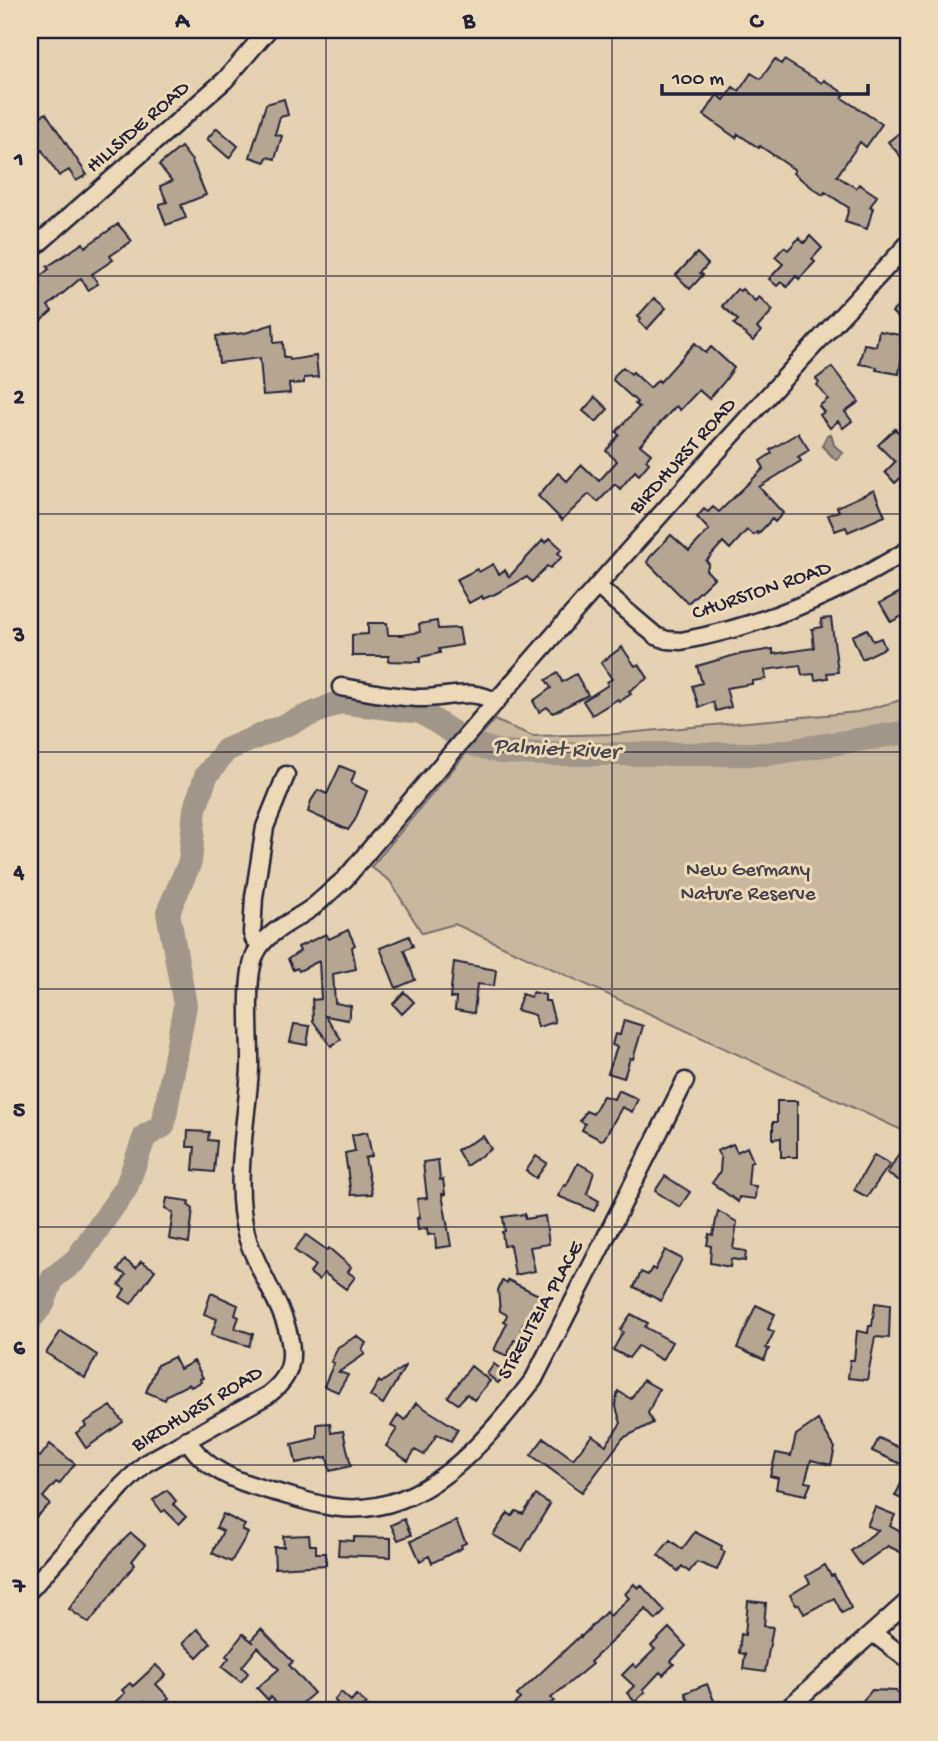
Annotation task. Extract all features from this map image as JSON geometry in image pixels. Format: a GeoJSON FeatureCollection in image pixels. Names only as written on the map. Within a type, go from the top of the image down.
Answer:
{"type":"FeatureCollection","features":[{"type":"Feature","properties":{"kind":"street","name":"HILLSIDE ROAD"},"geometry":{"type":"LineString","coordinates":[[30,251],[225,80],[268,30]]}},
{"type":"Feature","properties":{"kind":"street","name":"BIRDHURST ROAD"},"geometry":{"type":"LineString","coordinates":[[30,1590],[123,1485],[146,1463],[268,1395],[283,1381],[291,1363],[290,1340],[245,1230],[242,1177],[254,955],[271,934],[312,908],[345,879],[597,586],[777,384],[908,244]]}},
{"type":"Feature","properties":{"kind":"street","name":"CHURSTON ROAD"},"geometry":{"type":"LineString","coordinates":[[597,586],[656,636],[681,641],[768,617],[822,598],[908,550]]}},
{"type":"Feature","properties":{"kind":"street"},"geometry":{"type":"LineString","coordinates":[[341,687],[423,698],[457,693],[479,694],[491,708]]}},
{"type":"Feature","properties":{"kind":"street","name":"BIRDHURST ROAD"},"geometry":{"type":"LineString","coordinates":[[261,945],[254,940],[252,933],[259,862],[265,827],[286,775]]}},
{"type":"Feature","properties":{"kind":"street","name":"STRELITZIA PLACE"},"geometry":{"type":"LineString","coordinates":[[187,1439],[193,1450],[213,1469],[249,1485],[333,1507],[381,1507],[427,1488],[447,1474],[499,1422],[534,1379],[685,1081]]}},
{"type":"Feature","properties":{"kind":"street"},"geometry":{"type":"LineString","coordinates":[[785,1711],[908,1601]]}},
{"type":"Feature","properties":{"kind":"street"},"geometry":{"type":"LineString","coordinates":[[873,1633],[908,1660]]}},
{"type":"Feature","properties":{"kind":"green space","name":"New Germany Nature Reserve"},"geometry":{"type":"Polygon","coordinates":[[[908,698],[908,1133],[455,924],[422,933],[390,881],[371,867],[494,720],[533,736],[615,734],[858,712],[908,698]]]}},
{"type":"Feature","properties":{"kind":"shaded area"},"geometry":{"type":"Polygon","coordinates":[[[831,434],[834,445],[843,453],[836,460],[822,446],[827,435],[831,434]]]}},
{"type":"Feature","properties":{"kind":"building"},"geometry":{"type":"Polygon","coordinates":[[[775,59],[781,64],[784,60],[822,83],[824,80],[845,94],[842,98],[882,124],[866,147],[860,142],[837,176],[856,188],[859,184],[877,196],[870,207],[873,208],[867,229],[845,222],[849,208],[825,192],[823,195],[814,189],[793,173],[795,170],[738,134],[736,138],[704,115],[717,95],[724,100],[733,87],[739,91],[751,73],[761,79],[775,59]]]}},
{"type":"Feature","properties":{"kind":"building"},"geometry":{"type":"Polygon","coordinates":[[[284,99],[288,115],[280,117],[275,134],[282,136],[275,159],[267,157],[265,162],[250,157],[266,104],[284,99]]]}},
{"type":"Feature","properties":{"kind":"building"},"geometry":{"type":"Polygon","coordinates":[[[46,113],[87,175],[76,181],[69,170],[59,176],[42,150],[30,157],[30,137],[41,130],[35,120],[46,113]]]}},
{"type":"Feature","properties":{"kind":"building"},"geometry":{"type":"Polygon","coordinates":[[[217,128],[238,146],[229,158],[207,139],[217,128]]]}},
{"type":"Feature","properties":{"kind":"building"},"geometry":{"type":"Polygon","coordinates":[[[903,130],[908,136],[908,165],[888,142],[903,130]]]}},
{"type":"Feature","properties":{"kind":"building"},"geometry":{"type":"Polygon","coordinates":[[[181,147],[192,161],[206,195],[181,205],[186,218],[166,225],[160,204],[167,202],[160,186],[172,181],[159,165],[181,147]]]}},
{"type":"Feature","properties":{"kind":"building"},"geometry":{"type":"Polygon","coordinates":[[[118,224],[132,241],[110,256],[113,260],[92,274],[98,284],[88,290],[81,278],[48,306],[52,311],[35,326],[30,319],[30,292],[41,283],[37,279],[49,269],[47,267],[83,243],[85,247],[118,224]]]}},
{"type":"Feature","properties":{"kind":"building"},"geometry":{"type":"Polygon","coordinates":[[[810,236],[822,248],[812,259],[815,262],[799,279],[796,276],[787,287],[781,282],[777,286],[769,279],[783,264],[775,257],[784,247],[788,250],[799,238],[804,243],[810,236]]]}},
{"type":"Feature","properties":{"kind":"building"},"geometry":{"type":"Polygon","coordinates":[[[697,253],[708,264],[700,273],[703,275],[690,289],[676,275],[697,253]]]}},
{"type":"Feature","properties":{"kind":"building"},"geometry":{"type":"Polygon","coordinates":[[[737,289],[742,289],[755,301],[759,297],[773,310],[757,328],[761,331],[753,341],[734,324],[738,320],[722,306],[737,289]]]}},
{"type":"Feature","properties":{"kind":"building"},"geometry":{"type":"Polygon","coordinates":[[[654,298],[666,308],[647,329],[639,322],[641,318],[638,316],[654,298]]]}},
{"type":"Feature","properties":{"kind":"building"},"geometry":{"type":"Polygon","coordinates":[[[903,302],[908,307],[908,328],[892,312],[903,302]]]}},
{"type":"Feature","properties":{"kind":"building"},"geometry":{"type":"Polygon","coordinates":[[[273,324],[274,343],[283,342],[284,357],[289,357],[290,360],[316,356],[318,377],[304,378],[304,383],[289,384],[290,393],[263,395],[260,358],[219,363],[216,336],[245,333],[273,324]]]}},
{"type":"Feature","properties":{"kind":"building"},"geometry":{"type":"Polygon","coordinates":[[[879,331],[905,336],[899,374],[859,364],[864,344],[876,346],[879,331]]]}},
{"type":"Feature","properties":{"kind":"building"},"geometry":{"type":"Polygon","coordinates":[[[695,343],[706,353],[711,347],[734,368],[724,382],[709,399],[699,390],[680,410],[676,406],[640,445],[651,454],[646,460],[649,463],[639,475],[635,471],[620,489],[615,484],[598,502],[589,494],[562,520],[538,496],[558,473],[567,481],[582,465],[599,481],[617,461],[606,451],[619,435],[616,432],[639,407],[613,380],[615,375],[623,367],[631,374],[633,372],[650,388],[658,380],[660,382],[695,343]]]}},
{"type":"Feature","properties":{"kind":"building"},"geometry":{"type":"Polygon","coordinates":[[[832,367],[859,402],[845,412],[852,421],[843,428],[838,421],[830,428],[820,415],[824,412],[819,406],[828,399],[817,385],[819,383],[816,379],[832,367]]]}},
{"type":"Feature","properties":{"kind":"building"},"geometry":{"type":"Polygon","coordinates":[[[595,397],[608,409],[596,422],[583,411],[595,397]]]}},
{"type":"Feature","properties":{"kind":"building"},"geometry":{"type":"Polygon","coordinates":[[[895,429],[908,442],[908,471],[895,483],[885,472],[895,462],[878,445],[895,429]]]}},
{"type":"Feature","properties":{"kind":"building"},"geometry":{"type":"Polygon","coordinates":[[[798,433],[809,450],[798,457],[801,461],[759,487],[783,513],[775,522],[772,519],[758,534],[757,532],[753,535],[747,530],[730,549],[723,542],[706,561],[709,564],[706,570],[714,578],[688,603],[647,562],[650,557],[671,535],[689,551],[709,530],[697,517],[704,509],[708,512],[713,507],[719,512],[764,468],[760,461],[772,453],[770,450],[798,433]]]}},
{"type":"Feature","properties":{"kind":"building"},"geometry":{"type":"Polygon","coordinates":[[[874,490],[885,516],[848,532],[846,527],[835,531],[828,515],[839,511],[837,507],[874,490]]]}},
{"type":"Feature","properties":{"kind":"building"},"geometry":{"type":"Polygon","coordinates":[[[550,538],[562,549],[558,553],[562,557],[550,568],[547,566],[532,582],[527,577],[495,594],[483,599],[482,596],[469,603],[456,580],[493,564],[499,574],[505,570],[509,577],[543,540],[546,543],[550,538]]]}},
{"type":"Feature","properties":{"kind":"building"},"geometry":{"type":"Polygon","coordinates":[[[908,588],[908,613],[891,622],[880,603],[908,588]]]}},
{"type":"Feature","properties":{"kind":"building"},"geometry":{"type":"Polygon","coordinates":[[[831,618],[838,672],[827,673],[828,678],[815,680],[814,674],[802,675],[800,665],[765,670],[766,679],[726,688],[731,707],[716,711],[713,702],[699,707],[692,686],[702,683],[697,666],[735,655],[773,649],[773,654],[814,648],[812,629],[822,627],[821,619],[831,618]]]}},
{"type":"Feature","properties":{"kind":"building"},"geometry":{"type":"Polygon","coordinates":[[[437,621],[438,629],[459,628],[462,645],[439,649],[440,653],[420,657],[420,662],[388,661],[389,656],[352,656],[352,635],[368,634],[368,623],[387,623],[388,635],[402,635],[420,632],[419,624],[437,621]]]}},
{"type":"Feature","properties":{"kind":"building"},"geometry":{"type":"Polygon","coordinates":[[[867,629],[873,641],[881,638],[885,648],[862,659],[852,636],[867,629]]]}},
{"type":"Feature","properties":{"kind":"building"},"geometry":{"type":"Polygon","coordinates":[[[622,647],[635,666],[639,664],[648,678],[619,702],[618,699],[592,715],[583,701],[608,685],[607,682],[612,679],[601,663],[622,647]]]}},
{"type":"Feature","properties":{"kind":"building"},"geometry":{"type":"Polygon","coordinates":[[[558,673],[562,682],[576,674],[588,695],[553,713],[547,707],[539,712],[533,701],[551,688],[546,680],[558,673]]]}},
{"type":"Feature","properties":{"kind":"building"},"geometry":{"type":"Polygon","coordinates":[[[340,766],[355,772],[351,783],[367,791],[348,830],[308,812],[318,790],[327,794],[340,766]]]}},
{"type":"Feature","properties":{"kind":"building"},"geometry":{"type":"Polygon","coordinates":[[[348,930],[355,945],[352,947],[356,969],[333,974],[335,1003],[351,1006],[348,1020],[325,1016],[341,1039],[331,1046],[313,1021],[312,998],[321,999],[319,961],[299,971],[297,968],[293,970],[288,959],[300,951],[298,947],[326,934],[329,939],[348,930]]]}},
{"type":"Feature","properties":{"kind":"building"},"geometry":{"type":"Polygon","coordinates":[[[409,936],[413,946],[404,950],[415,980],[396,988],[380,948],[409,936]]]}},
{"type":"Feature","properties":{"kind":"building"},"geometry":{"type":"Polygon","coordinates":[[[454,962],[496,970],[494,986],[477,984],[474,1013],[455,1010],[456,998],[450,998],[454,962]]]}},
{"type":"Feature","properties":{"kind":"building"},"geometry":{"type":"Polygon","coordinates":[[[404,992],[414,1002],[402,1014],[393,1004],[404,992]]]}},
{"type":"Feature","properties":{"kind":"building"},"geometry":{"type":"Polygon","coordinates":[[[533,992],[545,995],[555,1022],[538,1027],[535,1015],[517,1010],[522,994],[531,997],[533,992]]]}},
{"type":"Feature","properties":{"kind":"building"},"geometry":{"type":"Polygon","coordinates":[[[624,1020],[643,1026],[624,1078],[608,1073],[617,1047],[612,1045],[615,1034],[620,1035],[624,1020]]]}},
{"type":"Feature","properties":{"kind":"building"},"geometry":{"type":"Polygon","coordinates":[[[294,1024],[310,1026],[307,1045],[290,1042],[294,1024]]]}},
{"type":"Feature","properties":{"kind":"building"},"geometry":{"type":"Polygon","coordinates":[[[618,1090],[638,1099],[632,1112],[622,1107],[604,1139],[582,1130],[585,1124],[580,1121],[586,1111],[593,1114],[603,1096],[614,1099],[618,1090]]]}},
{"type":"Feature","properties":{"kind":"building"},"geometry":{"type":"Polygon","coordinates":[[[777,1101],[797,1101],[797,1157],[781,1157],[781,1138],[773,1139],[773,1122],[777,1122],[777,1101]]]}},
{"type":"Feature","properties":{"kind":"building"},"geometry":{"type":"Polygon","coordinates":[[[188,1131],[209,1132],[208,1140],[217,1141],[214,1172],[193,1170],[195,1147],[187,1147],[188,1131]]]}},
{"type":"Feature","properties":{"kind":"building"},"geometry":{"type":"Polygon","coordinates":[[[367,1132],[372,1156],[365,1158],[372,1194],[351,1195],[345,1153],[355,1151],[352,1135],[367,1132]]]}},
{"type":"Feature","properties":{"kind":"building"},"geometry":{"type":"Polygon","coordinates":[[[483,1136],[491,1149],[466,1166],[457,1150],[483,1136]]]}},
{"type":"Feature","properties":{"kind":"building"},"geometry":{"type":"Polygon","coordinates":[[[908,1138],[908,1168],[900,1181],[887,1174],[908,1138]]]}},
{"type":"Feature","properties":{"kind":"building"},"geometry":{"type":"Polygon","coordinates":[[[733,1144],[737,1152],[747,1147],[753,1161],[750,1162],[748,1185],[756,1186],[755,1199],[739,1197],[738,1202],[712,1183],[720,1172],[721,1158],[717,1151],[733,1144]]]}},
{"type":"Feature","properties":{"kind":"building"},"geometry":{"type":"Polygon","coordinates":[[[874,1155],[890,1164],[867,1197],[854,1190],[874,1155]]]}},
{"type":"Feature","properties":{"kind":"building"},"geometry":{"type":"Polygon","coordinates":[[[536,1156],[547,1163],[536,1178],[526,1171],[536,1156]]]}},
{"type":"Feature","properties":{"kind":"building"},"geometry":{"type":"Polygon","coordinates":[[[438,1160],[440,1180],[443,1179],[445,1194],[442,1194],[451,1246],[436,1248],[435,1234],[428,1235],[427,1228],[418,1230],[417,1218],[420,1218],[417,1199],[427,1198],[423,1162],[438,1160]]]}},
{"type":"Feature","properties":{"kind":"building"},"geometry":{"type":"Polygon","coordinates":[[[578,1163],[594,1172],[587,1194],[599,1201],[594,1211],[558,1196],[578,1163]]]}},
{"type":"Feature","properties":{"kind":"building"},"geometry":{"type":"Polygon","coordinates":[[[665,1176],[690,1192],[680,1207],[655,1191],[665,1176]]]}},
{"type":"Feature","properties":{"kind":"building"},"geometry":{"type":"Polygon","coordinates":[[[167,1198],[189,1201],[188,1205],[193,1209],[189,1243],[169,1239],[173,1213],[165,1208],[167,1198]]]}},
{"type":"Feature","properties":{"kind":"building"},"geometry":{"type":"Polygon","coordinates":[[[718,1211],[737,1222],[733,1249],[746,1251],[745,1261],[731,1259],[730,1267],[710,1263],[711,1246],[707,1245],[709,1234],[713,1235],[718,1211]]]}},
{"type":"Feature","properties":{"kind":"building"},"geometry":{"type":"Polygon","coordinates":[[[525,1214],[525,1219],[545,1216],[549,1244],[530,1247],[535,1271],[515,1275],[510,1245],[504,1246],[503,1217],[525,1214]]]}},
{"type":"Feature","properties":{"kind":"building"},"geometry":{"type":"Polygon","coordinates":[[[306,1235],[327,1250],[329,1248],[351,1267],[348,1272],[355,1277],[346,1289],[324,1273],[319,1280],[310,1273],[315,1265],[294,1250],[306,1235]]]}},
{"type":"Feature","properties":{"kind":"building"},"geometry":{"type":"Polygon","coordinates":[[[665,1250],[682,1259],[661,1301],[634,1287],[641,1272],[648,1275],[652,1268],[655,1270],[665,1250]]]}},
{"type":"Feature","properties":{"kind":"building"},"geometry":{"type":"Polygon","coordinates":[[[125,1260],[136,1268],[141,1261],[155,1270],[131,1304],[120,1297],[125,1289],[119,1285],[126,1275],[118,1270],[125,1260]]]}},
{"type":"Feature","properties":{"kind":"building"},"geometry":{"type":"Polygon","coordinates":[[[508,1280],[549,1300],[543,1313],[531,1308],[521,1329],[527,1331],[521,1343],[514,1340],[507,1356],[494,1350],[507,1323],[504,1321],[507,1315],[500,1311],[498,1290],[502,1281],[507,1283],[508,1280]]]}},
{"type":"Feature","properties":{"kind":"building"},"geometry":{"type":"Polygon","coordinates":[[[211,1293],[238,1305],[235,1315],[239,1317],[235,1328],[253,1334],[249,1346],[211,1335],[217,1319],[204,1314],[211,1293]]]}},
{"type":"Feature","properties":{"kind":"building"},"geometry":{"type":"Polygon","coordinates":[[[875,1303],[890,1305],[889,1338],[875,1337],[867,1380],[848,1378],[850,1360],[854,1360],[857,1331],[868,1333],[869,1326],[872,1326],[875,1303]]]}},
{"type":"Feature","properties":{"kind":"building"},"geometry":{"type":"Polygon","coordinates":[[[756,1305],[775,1314],[768,1329],[774,1332],[766,1348],[769,1349],[764,1360],[737,1348],[756,1305]]]}},
{"type":"Feature","properties":{"kind":"building"},"geometry":{"type":"Polygon","coordinates":[[[631,1314],[648,1323],[645,1327],[672,1342],[662,1360],[638,1346],[629,1358],[613,1350],[623,1332],[620,1330],[631,1314]]]}},
{"type":"Feature","properties":{"kind":"building"},"geometry":{"type":"Polygon","coordinates":[[[61,1331],[97,1355],[85,1378],[46,1353],[61,1331]]]}},
{"type":"Feature","properties":{"kind":"building"},"geometry":{"type":"Polygon","coordinates":[[[357,1336],[366,1343],[362,1350],[365,1354],[339,1372],[348,1375],[338,1392],[324,1386],[338,1347],[357,1336]]]}},
{"type":"Feature","properties":{"kind":"building"},"geometry":{"type":"Polygon","coordinates":[[[174,1357],[180,1369],[194,1361],[203,1378],[200,1379],[201,1382],[191,1387],[189,1384],[167,1395],[165,1400],[146,1392],[157,1365],[174,1357]]]}},
{"type":"Feature","properties":{"kind":"building"},"geometry":{"type":"Polygon","coordinates":[[[494,1364],[506,1373],[498,1383],[487,1374],[494,1364]]]}},
{"type":"Feature","properties":{"kind":"building"},"geometry":{"type":"Polygon","coordinates":[[[406,1365],[383,1404],[370,1396],[379,1381],[381,1383],[406,1365]]]}},
{"type":"Feature","properties":{"kind":"building"},"geometry":{"type":"Polygon","coordinates":[[[471,1366],[490,1381],[474,1400],[467,1394],[458,1404],[448,1397],[471,1366]]]}},
{"type":"Feature","properties":{"kind":"building"},"geometry":{"type":"Polygon","coordinates":[[[643,1380],[659,1389],[648,1413],[653,1423],[623,1438],[582,1492],[531,1455],[544,1438],[573,1459],[592,1435],[606,1445],[621,1423],[615,1404],[618,1391],[631,1399],[643,1380]]]}},
{"type":"Feature","properties":{"kind":"building"},"geometry":{"type":"Polygon","coordinates":[[[416,1403],[458,1429],[451,1441],[437,1434],[424,1455],[415,1450],[408,1461],[386,1446],[397,1429],[391,1426],[398,1415],[405,1420],[416,1403]]]}},
{"type":"Feature","properties":{"kind":"building"},"geometry":{"type":"Polygon","coordinates":[[[111,1406],[123,1422],[86,1448],[76,1433],[86,1426],[84,1423],[111,1406]]]}},
{"type":"Feature","properties":{"kind":"building"},"geometry":{"type":"Polygon","coordinates":[[[818,1420],[835,1448],[831,1465],[811,1460],[805,1482],[811,1483],[806,1495],[776,1489],[778,1478],[770,1476],[776,1453],[791,1456],[796,1435],[818,1420]]]}},
{"type":"Feature","properties":{"kind":"building"},"geometry":{"type":"Polygon","coordinates":[[[330,1423],[331,1433],[343,1431],[351,1466],[330,1471],[327,1457],[296,1463],[292,1444],[317,1438],[317,1424],[330,1423]]]}},
{"type":"Feature","properties":{"kind":"building"},"geometry":{"type":"Polygon","coordinates":[[[879,1438],[908,1452],[908,1467],[872,1451],[879,1438]]]}},
{"type":"Feature","properties":{"kind":"building"},"geometry":{"type":"Polygon","coordinates":[[[50,1444],[75,1464],[59,1484],[56,1482],[43,1497],[50,1504],[30,1523],[30,1464],[37,1455],[40,1457],[50,1444]]]}},
{"type":"Feature","properties":{"kind":"building"},"geometry":{"type":"Polygon","coordinates":[[[908,1469],[908,1502],[895,1496],[908,1469]]]}},
{"type":"Feature","properties":{"kind":"building"},"geometry":{"type":"Polygon","coordinates":[[[167,1490],[176,1501],[173,1504],[186,1517],[179,1524],[165,1510],[162,1512],[153,1500],[167,1490]]]}},
{"type":"Feature","properties":{"kind":"building"},"geometry":{"type":"Polygon","coordinates":[[[536,1495],[550,1504],[522,1551],[493,1535],[508,1513],[512,1516],[516,1511],[523,1514],[536,1495]]]}},
{"type":"Feature","properties":{"kind":"building"},"geometry":{"type":"Polygon","coordinates":[[[875,1507],[895,1515],[890,1526],[908,1536],[908,1556],[888,1546],[861,1565],[851,1551],[878,1530],[867,1526],[875,1507]]]}},
{"type":"Feature","properties":{"kind":"building"},"geometry":{"type":"Polygon","coordinates":[[[223,1514],[245,1525],[242,1530],[248,1533],[231,1562],[212,1553],[223,1531],[216,1528],[223,1514]]]}},
{"type":"Feature","properties":{"kind":"building"},"geometry":{"type":"Polygon","coordinates":[[[404,1519],[411,1535],[398,1540],[391,1525],[404,1519]]]}},
{"type":"Feature","properties":{"kind":"building"},"geometry":{"type":"Polygon","coordinates":[[[456,1521],[466,1543],[461,1545],[462,1548],[432,1563],[429,1556],[420,1561],[411,1541],[456,1521]]]}},
{"type":"Feature","properties":{"kind":"building"},"geometry":{"type":"Polygon","coordinates":[[[695,1532],[722,1546],[721,1549],[725,1552],[717,1570],[697,1562],[689,1572],[682,1566],[678,1571],[658,1555],[670,1540],[682,1549],[695,1532]]]}},
{"type":"Feature","properties":{"kind":"building"},"geometry":{"type":"Polygon","coordinates":[[[131,1533],[145,1545],[132,1561],[135,1564],[89,1623],[69,1609],[112,1551],[131,1533]]]}},
{"type":"Feature","properties":{"kind":"building"},"geometry":{"type":"Polygon","coordinates":[[[309,1535],[310,1545],[316,1545],[316,1553],[326,1553],[326,1565],[275,1568],[274,1547],[284,1547],[283,1536],[309,1535]]]}},
{"type":"Feature","properties":{"kind":"building"},"geometry":{"type":"Polygon","coordinates":[[[354,1537],[391,1538],[391,1557],[338,1555],[339,1540],[354,1541],[354,1537]]]}},
{"type":"Feature","properties":{"kind":"building"},"geometry":{"type":"Polygon","coordinates":[[[825,1565],[831,1576],[834,1575],[851,1608],[842,1613],[834,1598],[804,1614],[790,1595],[810,1583],[806,1576],[825,1565]]]}},
{"type":"Feature","properties":{"kind":"building"},"geometry":{"type":"Polygon","coordinates":[[[634,1584],[638,1588],[641,1585],[665,1611],[656,1620],[646,1609],[590,1662],[592,1664],[551,1698],[554,1701],[541,1711],[507,1711],[520,1699],[517,1695],[580,1636],[606,1612],[610,1616],[629,1598],[625,1594],[634,1584]]]}},
{"type":"Feature","properties":{"kind":"building"},"geometry":{"type":"Polygon","coordinates":[[[748,1601],[766,1603],[764,1626],[773,1627],[765,1672],[743,1669],[745,1654],[739,1653],[741,1634],[745,1635],[748,1601]]]}},
{"type":"Feature","properties":{"kind":"building"},"geometry":{"type":"Polygon","coordinates":[[[669,1628],[686,1646],[671,1661],[674,1664],[663,1675],[660,1672],[635,1702],[627,1693],[634,1686],[622,1675],[633,1664],[636,1668],[655,1649],[651,1646],[669,1628]]]}},
{"type":"Feature","properties":{"kind":"building"},"geometry":{"type":"Polygon","coordinates":[[[197,1629],[211,1643],[197,1657],[183,1643],[197,1629]]]}},
{"type":"Feature","properties":{"kind":"building"},"geometry":{"type":"Polygon","coordinates":[[[261,1629],[293,1662],[289,1665],[314,1693],[293,1711],[284,1711],[271,1697],[268,1700],[257,1688],[279,1669],[258,1647],[242,1667],[248,1673],[241,1682],[222,1667],[229,1658],[226,1656],[243,1634],[254,1643],[251,1640],[261,1629]]]}},
{"type":"Feature","properties":{"kind":"building"},"geometry":{"type":"Polygon","coordinates":[[[156,1665],[166,1675],[156,1684],[169,1698],[154,1711],[145,1701],[134,1711],[124,1711],[115,1702],[125,1693],[122,1690],[130,1683],[133,1686],[156,1665]]]}},
{"type":"Feature","properties":{"kind":"building"},"geometry":{"type":"Polygon","coordinates":[[[707,1684],[717,1708],[713,1711],[687,1711],[690,1705],[685,1693],[707,1684]]]}},
{"type":"Feature","properties":{"kind":"building"},"geometry":{"type":"Polygon","coordinates":[[[872,1690],[896,1691],[908,1699],[908,1711],[854,1711],[872,1690]]]}},
{"type":"Feature","properties":{"kind":"building"},"geometry":{"type":"Polygon","coordinates":[[[341,1692],[351,1701],[356,1695],[367,1704],[362,1709],[365,1711],[331,1711],[338,1704],[334,1700],[341,1692]]]}},
{"type":"Feature","properties":{"kind":"waterway","name":"Palmiet River"},"geometry":{"type":"LineString","coordinates":[[30,1320],[43,1304],[53,1278],[76,1260],[126,1188],[145,1136],[163,1126],[185,1005],[168,912],[190,862],[195,809],[206,776],[226,750],[340,702],[421,712],[469,743],[500,752],[768,754],[908,732]]}}]}
